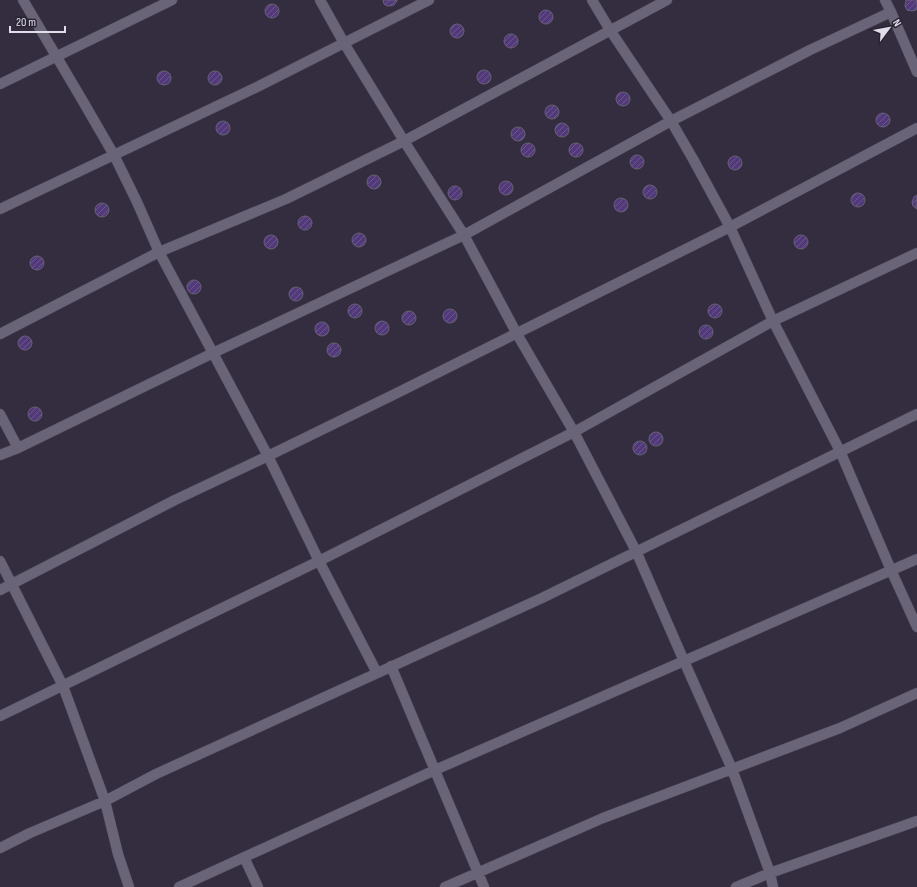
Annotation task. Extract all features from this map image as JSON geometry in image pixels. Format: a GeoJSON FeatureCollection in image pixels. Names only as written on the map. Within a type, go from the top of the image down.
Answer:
{"type":"FeatureCollection","features":[{"type":"Feature","properties":{"kind":"street"},"geometry":{"type":"LineString","coordinates":[[23,0],[114,155],[159,252],[268,456],[319,561],[377,673]]}},
{"type":"Feature","properties":{"kind":"street"},"geometry":{"type":"LineString","coordinates":[[0,84],[172,0]]}},
{"type":"Feature","properties":{"kind":"street"},"geometry":{"type":"LineString","coordinates":[[320,0],[344,43],[464,235],[517,334],[574,432],[636,551],[732,769],[770,873],[773,887]]}},
{"type":"Feature","properties":{"kind":"street"},"geometry":{"type":"LineString","coordinates":[[0,208],[255,88],[429,0]]}},
{"type":"Feature","properties":{"kind":"street"},"geometry":{"type":"LineString","coordinates":[[592,0],[610,30],[671,121],[730,227],[773,321],[840,452],[917,627]]}},
{"type":"Feature","properties":{"kind":"street"},"geometry":{"type":"LineString","coordinates":[[0,334],[159,252],[286,199],[404,140],[610,30],[658,2],[667,0]]}},
{"type":"Feature","properties":{"kind":"street"},"geometry":{"type":"LineString","coordinates":[[885,0],[917,72]]}},
{"type":"Feature","properties":{"kind":"street"},"geometry":{"type":"LineString","coordinates":[[0,455],[18,448],[213,353],[464,235],[671,121],[810,50],[891,12]]}},
{"type":"Feature","properties":{"kind":"street"},"geometry":{"type":"LineString","coordinates":[[0,590],[175,500],[517,334],[730,227],[917,128]]}},
{"type":"Feature","properties":{"kind":"street"},"geometry":{"type":"LineString","coordinates":[[0,716],[319,561],[574,432],[773,321],[917,253]]}},
{"type":"Feature","properties":{"kind":"street"},"geometry":{"type":"LineString","coordinates":[[0,414],[18,448]]}},
{"type":"Feature","properties":{"kind":"street"},"geometry":{"type":"LineString","coordinates":[[0,848],[105,800],[156,774],[542,598],[917,414]]}},
{"type":"Feature","properties":{"kind":"street"},"geometry":{"type":"LineString","coordinates":[[179,887],[435,770],[917,559]]}},
{"type":"Feature","properties":{"kind":"street"},"geometry":{"type":"LineString","coordinates":[[0,562],[63,686],[105,800],[118,854],[129,887]]}},
{"type":"Feature","properties":{"kind":"street"},"geometry":{"type":"LineString","coordinates":[[391,666],[484,887]]}},
{"type":"Feature","properties":{"kind":"street"},"geometry":{"type":"LineString","coordinates":[[445,887],[603,818],[840,728],[917,693]]}},
{"type":"Feature","properties":{"kind":"street"},"geometry":{"type":"LineString","coordinates":[[736,887],[770,873],[917,821]]}},
{"type":"Feature","properties":{"kind":"street"},"geometry":{"type":"LineString","coordinates":[[244,857],[258,887]]}},
{"type":"Feature","properties":{"kind":"building"},"geometry":{"type":"Polygon","coordinates":[[[383,0],[397,1],[394,5],[387,6],[384,4],[383,0]]]}},
{"type":"Feature","properties":{"kind":"building"},"geometry":{"type":"Polygon","coordinates":[[[906,0],[917,0],[917,9],[912,11],[907,10],[905,6],[906,0]]]}},
{"type":"Feature","properties":{"kind":"building"},"geometry":{"type":"Polygon","coordinates":[[[269,4],[275,4],[279,8],[279,14],[275,18],[269,18],[265,14],[265,8],[269,4]]]}},
{"type":"Feature","properties":{"kind":"building"},"geometry":{"type":"Polygon","coordinates":[[[543,10],[549,10],[553,14],[553,20],[549,24],[543,24],[539,20],[539,14],[543,10]]]}},
{"type":"Feature","properties":{"kind":"building"},"geometry":{"type":"Polygon","coordinates":[[[454,24],[460,24],[464,28],[464,34],[460,38],[454,38],[450,34],[450,28],[454,24]]]}},
{"type":"Feature","properties":{"kind":"building"},"geometry":{"type":"Polygon","coordinates":[[[508,34],[514,34],[518,38],[518,44],[514,48],[508,48],[504,44],[504,38],[508,34]]]}},
{"type":"Feature","properties":{"kind":"building"},"geometry":{"type":"Polygon","coordinates":[[[481,70],[487,70],[491,74],[491,80],[487,84],[481,84],[477,80],[477,74],[481,70]]]}},
{"type":"Feature","properties":{"kind":"building"},"geometry":{"type":"Polygon","coordinates":[[[161,71],[167,71],[171,75],[171,81],[167,85],[161,85],[157,81],[157,75],[161,71]]]}},
{"type":"Feature","properties":{"kind":"building"},"geometry":{"type":"Polygon","coordinates":[[[212,71],[218,71],[222,75],[222,81],[218,85],[212,85],[208,81],[208,75],[212,71]]]}},
{"type":"Feature","properties":{"kind":"building"},"geometry":{"type":"Polygon","coordinates":[[[620,92],[626,92],[630,96],[630,102],[626,106],[620,106],[616,102],[616,96],[620,92]]]}},
{"type":"Feature","properties":{"kind":"building"},"geometry":{"type":"Polygon","coordinates":[[[549,105],[555,105],[559,109],[559,115],[555,119],[549,119],[545,115],[545,109],[549,105]]]}},
{"type":"Feature","properties":{"kind":"building"},"geometry":{"type":"Polygon","coordinates":[[[880,113],[886,113],[890,117],[890,123],[886,127],[880,127],[876,123],[876,117],[880,113]]]}},
{"type":"Feature","properties":{"kind":"building"},"geometry":{"type":"Polygon","coordinates":[[[220,121],[226,121],[230,125],[230,131],[226,135],[220,135],[216,131],[216,125],[220,121]]]}},
{"type":"Feature","properties":{"kind":"building"},"geometry":{"type":"Polygon","coordinates":[[[559,123],[565,123],[569,127],[569,133],[565,137],[559,137],[555,133],[555,127],[559,123]]]}},
{"type":"Feature","properties":{"kind":"building"},"geometry":{"type":"Polygon","coordinates":[[[515,127],[521,127],[525,131],[525,137],[521,141],[515,141],[511,137],[511,131],[515,127]]]}},
{"type":"Feature","properties":{"kind":"building"},"geometry":{"type":"Polygon","coordinates":[[[525,143],[531,143],[535,147],[535,153],[531,157],[525,157],[521,153],[521,147],[525,143]]]}},
{"type":"Feature","properties":{"kind":"building"},"geometry":{"type":"Polygon","coordinates":[[[573,143],[579,143],[583,147],[583,153],[579,157],[573,157],[569,153],[569,147],[573,143]]]}},
{"type":"Feature","properties":{"kind":"building"},"geometry":{"type":"Polygon","coordinates":[[[634,155],[640,155],[644,159],[644,165],[640,169],[634,169],[630,165],[630,159],[634,155]]]}},
{"type":"Feature","properties":{"kind":"building"},"geometry":{"type":"Polygon","coordinates":[[[732,156],[738,156],[742,160],[742,166],[738,170],[732,170],[728,166],[728,160],[732,156]]]}},
{"type":"Feature","properties":{"kind":"building"},"geometry":{"type":"Polygon","coordinates":[[[371,175],[377,175],[381,179],[381,185],[377,189],[371,189],[367,185],[367,179],[371,175]]]}},
{"type":"Feature","properties":{"kind":"building"},"geometry":{"type":"Polygon","coordinates":[[[503,181],[509,181],[513,185],[513,191],[509,195],[503,195],[499,191],[499,185],[503,181]]]}},
{"type":"Feature","properties":{"kind":"building"},"geometry":{"type":"Polygon","coordinates":[[[647,185],[653,185],[657,189],[657,195],[653,199],[647,199],[643,195],[643,189],[647,185]]]}},
{"type":"Feature","properties":{"kind":"building"},"geometry":{"type":"Polygon","coordinates":[[[452,186],[458,186],[462,190],[462,196],[458,200],[452,200],[448,196],[448,190],[452,186]]]}},
{"type":"Feature","properties":{"kind":"building"},"geometry":{"type":"Polygon","coordinates":[[[855,193],[861,193],[865,197],[865,203],[861,207],[855,207],[851,203],[851,197],[855,193]]]}},
{"type":"Feature","properties":{"kind":"building"},"geometry":{"type":"Polygon","coordinates":[[[917,195],[917,209],[913,206],[912,202],[914,197],[917,195]]]}},
{"type":"Feature","properties":{"kind":"building"},"geometry":{"type":"Polygon","coordinates":[[[618,198],[624,198],[628,202],[628,208],[624,212],[618,212],[614,208],[614,202],[618,198]]]}},
{"type":"Feature","properties":{"kind":"building"},"geometry":{"type":"Polygon","coordinates":[[[99,203],[105,203],[109,207],[109,213],[105,217],[99,217],[95,213],[95,207],[99,203]]]}},
{"type":"Feature","properties":{"kind":"building"},"geometry":{"type":"Polygon","coordinates":[[[302,216],[308,216],[312,220],[312,226],[308,230],[302,230],[298,226],[298,220],[302,216]]]}},
{"type":"Feature","properties":{"kind":"building"},"geometry":{"type":"Polygon","coordinates":[[[356,233],[362,233],[366,237],[366,243],[362,247],[356,247],[352,243],[352,237],[356,233]]]}},
{"type":"Feature","properties":{"kind":"building"},"geometry":{"type":"Polygon","coordinates":[[[268,235],[274,235],[278,239],[278,245],[274,249],[268,249],[264,245],[264,239],[268,235]]]}},
{"type":"Feature","properties":{"kind":"building"},"geometry":{"type":"Polygon","coordinates":[[[798,235],[804,235],[808,239],[808,245],[804,249],[798,249],[794,245],[794,239],[798,235]]]}},
{"type":"Feature","properties":{"kind":"building"},"geometry":{"type":"Polygon","coordinates":[[[34,256],[40,256],[44,260],[44,266],[40,270],[34,270],[30,266],[30,260],[34,256]]]}},
{"type":"Feature","properties":{"kind":"building"},"geometry":{"type":"Polygon","coordinates":[[[191,280],[197,280],[201,284],[201,290],[197,294],[191,294],[187,290],[187,284],[191,280]]]}},
{"type":"Feature","properties":{"kind":"building"},"geometry":{"type":"Polygon","coordinates":[[[293,287],[299,287],[303,291],[303,297],[299,301],[293,301],[289,297],[289,291],[293,287]]]}},
{"type":"Feature","properties":{"kind":"building"},"geometry":{"type":"Polygon","coordinates":[[[352,304],[358,304],[362,308],[362,314],[358,318],[352,318],[348,314],[348,308],[352,304]]]}},
{"type":"Feature","properties":{"kind":"building"},"geometry":{"type":"Polygon","coordinates":[[[712,304],[718,304],[722,308],[722,314],[718,318],[712,318],[708,314],[708,308],[712,304]]]}},
{"type":"Feature","properties":{"kind":"building"},"geometry":{"type":"Polygon","coordinates":[[[447,309],[453,309],[457,313],[457,319],[453,323],[447,323],[443,319],[443,313],[447,309]]]}},
{"type":"Feature","properties":{"kind":"building"},"geometry":{"type":"Polygon","coordinates":[[[406,311],[412,311],[416,315],[416,321],[412,325],[406,325],[402,321],[402,315],[406,311]]]}},
{"type":"Feature","properties":{"kind":"building"},"geometry":{"type":"Polygon","coordinates":[[[379,321],[385,321],[389,325],[389,331],[385,335],[379,335],[375,331],[375,325],[379,321]]]}},
{"type":"Feature","properties":{"kind":"building"},"geometry":{"type":"Polygon","coordinates":[[[319,322],[325,322],[329,326],[329,332],[325,336],[319,336],[315,332],[315,326],[319,322]]]}},
{"type":"Feature","properties":{"kind":"building"},"geometry":{"type":"Polygon","coordinates":[[[703,325],[709,325],[713,329],[713,335],[709,339],[703,339],[699,335],[699,329],[703,325]]]}},
{"type":"Feature","properties":{"kind":"building"},"geometry":{"type":"Polygon","coordinates":[[[22,336],[28,336],[32,340],[32,346],[28,350],[22,350],[18,346],[18,340],[22,336]]]}},
{"type":"Feature","properties":{"kind":"building"},"geometry":{"type":"Polygon","coordinates":[[[331,343],[337,343],[341,347],[341,353],[337,357],[331,357],[327,353],[327,347],[331,343]]]}},
{"type":"Feature","properties":{"kind":"building"},"geometry":{"type":"Polygon","coordinates":[[[32,407],[38,407],[42,411],[42,417],[38,421],[32,421],[28,417],[28,411],[32,407]]]}},
{"type":"Feature","properties":{"kind":"building"},"geometry":{"type":"Polygon","coordinates":[[[653,432],[659,432],[663,436],[663,442],[659,446],[653,446],[649,442],[649,436],[653,432]]]}},
{"type":"Feature","properties":{"kind":"building"},"geometry":{"type":"Polygon","coordinates":[[[637,441],[643,441],[647,445],[647,451],[643,455],[637,455],[633,451],[633,445],[637,441]]]}}]}
